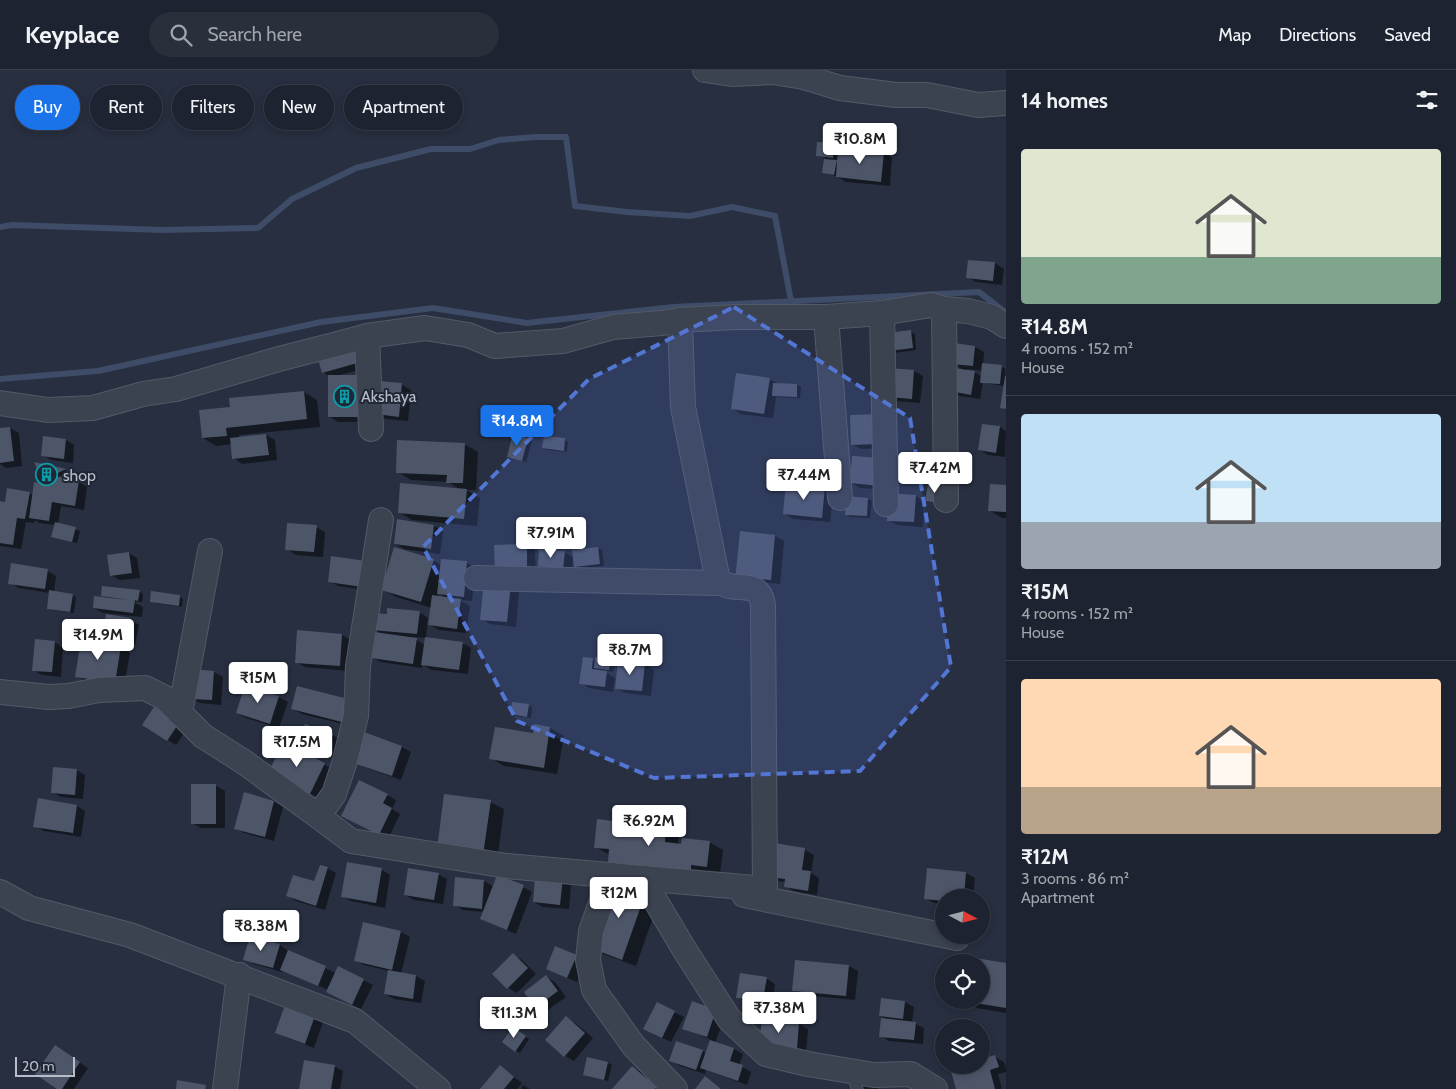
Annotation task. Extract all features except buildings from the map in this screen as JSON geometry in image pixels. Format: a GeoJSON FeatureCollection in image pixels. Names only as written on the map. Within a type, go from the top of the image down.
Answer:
{"type":"FeatureCollection","features":[{"type":"Feature","properties":{"kind":"street"},"geometry":{"type":"LineString","coordinates":[[705,70],[732,74],[772,72],[804,77],[849,89],[896,95],[927,95],[978,105],[1006,103]]}},
{"type":"Feature","properties":{"kind":"street"},"geometry":{"type":"LineString","coordinates":[[0,403],[48,410],[93,408],[143,394],[176,389],[367,336],[425,328],[468,335],[496,346],[563,342],[613,327],[680,320],[737,317],[826,317],[882,313],[931,305],[992,317],[1006,326]]}},
{"type":"Feature","properties":{"kind":"street"},"geometry":{"type":"LineString","coordinates":[[944,309],[946,500]]}},
{"type":"Feature","properties":{"kind":"street"},"geometry":{"type":"LineString","coordinates":[[882,313],[886,504]]}},
{"type":"Feature","properties":{"kind":"street"},"geometry":{"type":"LineString","coordinates":[[826,317],[840,498]]}},
{"type":"Feature","properties":{"kind":"street"},"geometry":{"type":"LineString","coordinates":[[680,320],[683,407],[720,583]]}},
{"type":"Feature","properties":{"kind":"street"},"geometry":{"type":"LineString","coordinates":[[367,336],[371,429]]}},
{"type":"Feature","properties":{"kind":"street"},"geometry":{"type":"LineString","coordinates":[[318,816],[334,794],[356,716],[358,666],[381,520]]}},
{"type":"Feature","properties":{"kind":"street"},"geometry":{"type":"LineString","coordinates":[[180,713],[210,551]]}},
{"type":"Feature","properties":{"kind":"street"},"geometry":{"type":"LineString","coordinates":[[0,692],[49,697],[68,696],[99,690],[145,688],[165,698],[203,736],[244,762],[351,840],[507,866],[765,889],[763,605],[761,595],[755,589],[727,586],[720,583],[476,578]]}},
{"type":"Feature","properties":{"kind":"street"},"geometry":{"type":"LineString","coordinates":[[611,876],[591,931],[588,960],[594,990],[633,1045],[675,1089]]}},
{"type":"Feature","properties":{"kind":"street"},"geometry":{"type":"LineString","coordinates":[[642,878],[684,949],[729,1019],[766,1054],[808,1064],[855,1080],[874,1075],[911,1074],[935,1089]]}},
{"type":"Feature","properties":{"kind":"street"},"geometry":{"type":"LineString","coordinates":[[678,882],[935,934]]}},
{"type":"Feature","properties":{"kind":"street"},"geometry":{"type":"LineString","coordinates":[[0,892],[29,908],[130,935],[355,1021],[438,1089]]}},
{"type":"Feature","properties":{"kind":"street"},"geometry":{"type":"LineString","coordinates":[[225,1089],[239,976]]}},
{"type":"Feature","properties":{"kind":"highlighted area"},"geometry":{"type":"Polygon","coordinates":[[[734,307],[910,418],[951,667],[860,771],[654,778],[517,721],[423,547],[589,379],[734,307]]]}},
{"type":"Feature","properties":{"kind":"waterway"},"geometry":{"type":"LineString","coordinates":[[0,227],[12,225],[163,230],[258,228],[292,199],[356,168],[431,149],[470,149],[499,140],[566,137],[575,206],[690,216],[732,207],[775,216],[791,301]]}},
{"type":"Feature","properties":{"kind":"waterway"},"geometry":{"type":"LineString","coordinates":[[0,379],[98,371],[321,322],[433,308],[527,323],[673,307],[979,292],[1005,312]]}},
{"type":"Feature","properties":{"kind":"place","name":"Akshaya"},"geometry":{"type":"Point","coordinates":[345,396]}},
{"type":"Feature","properties":{"kind":"place","name":"shop"},"geometry":{"type":"Point","coordinates":[47,475]}}]}
